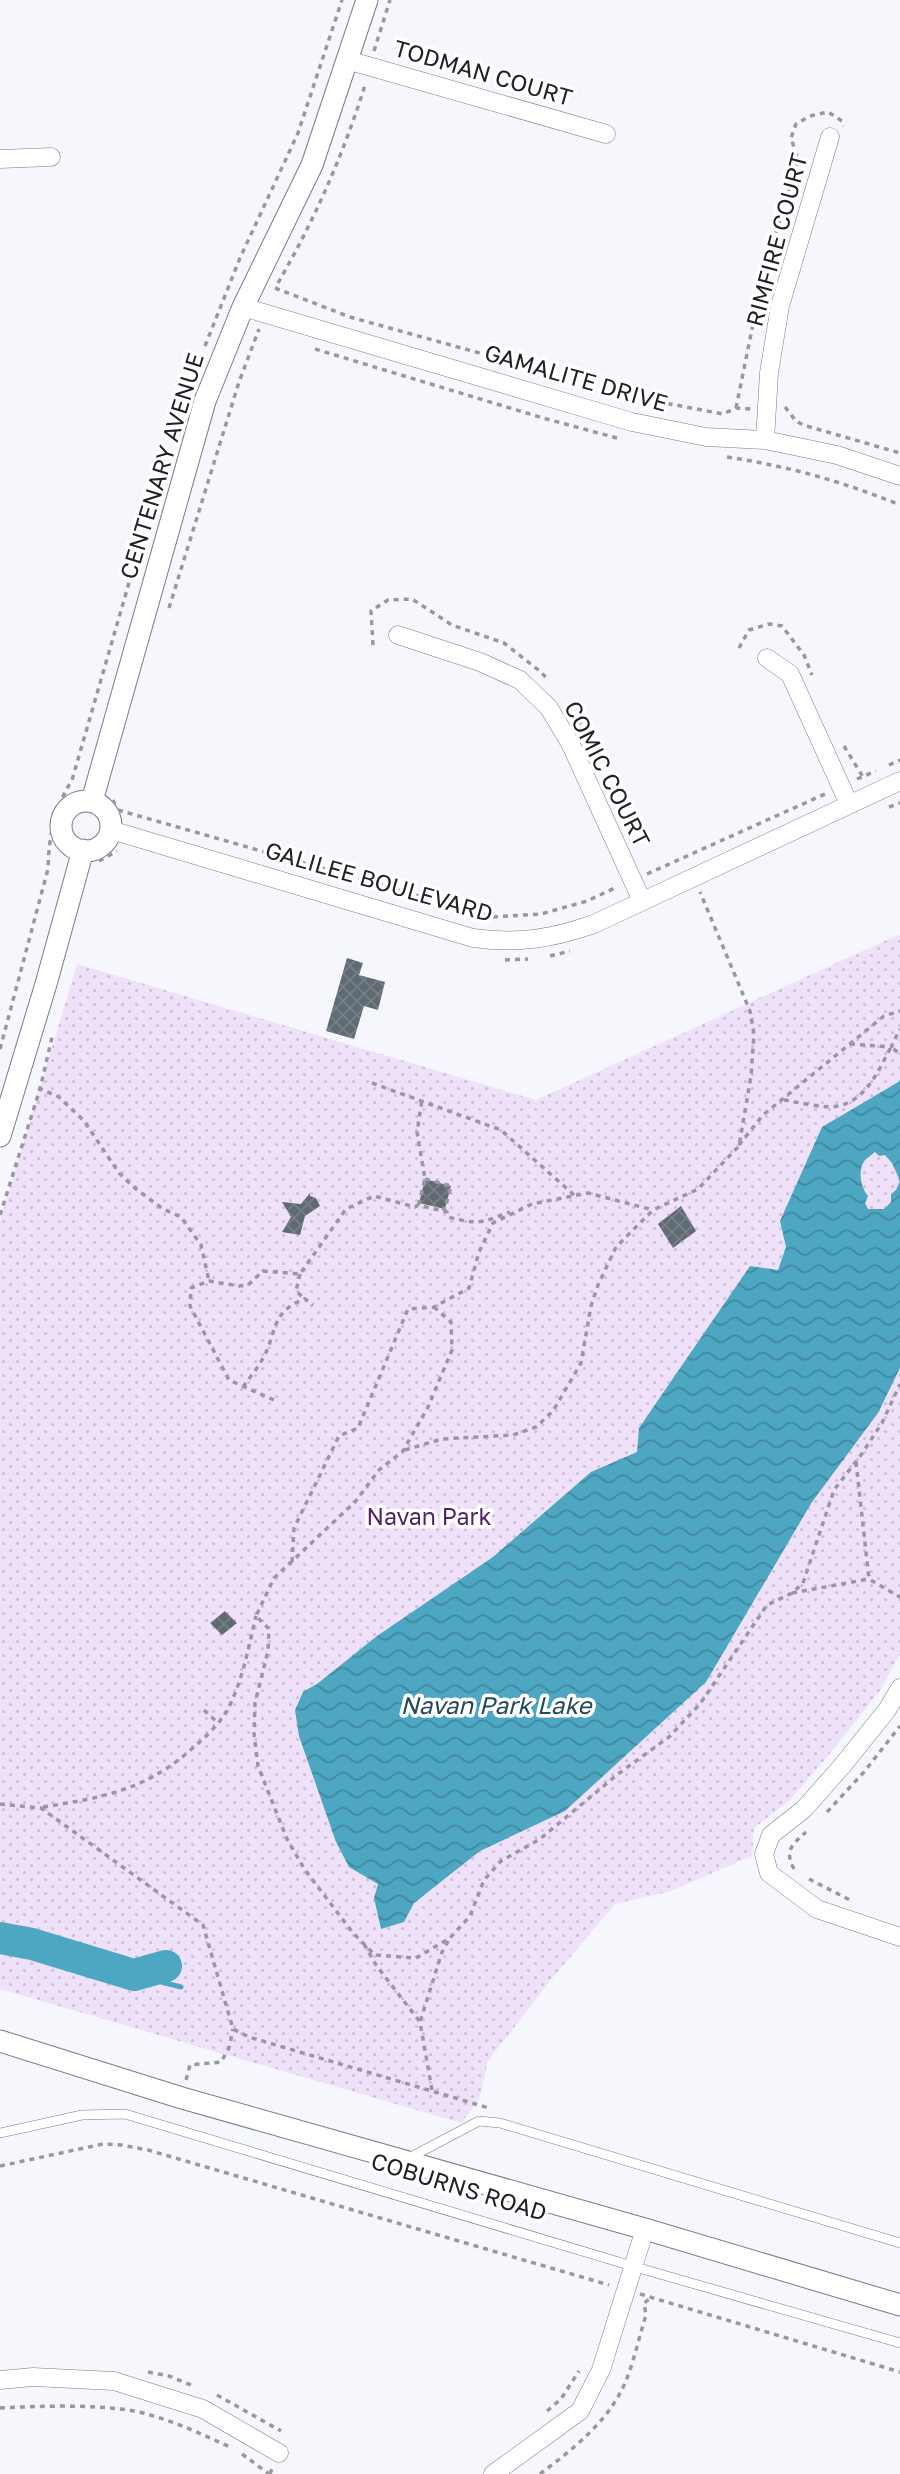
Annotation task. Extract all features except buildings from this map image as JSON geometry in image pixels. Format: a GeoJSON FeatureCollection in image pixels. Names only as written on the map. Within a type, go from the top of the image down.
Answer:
{"type":"FeatureCollection","features":[{"type":"Feature","properties":{"kind":"street","name":"CENTENARY AVENUE"},"geometry":{"type":"LineString","coordinates":[[92,801],[205,401],[243,307],[312,165],[368,0]]}},
{"type":"Feature","properties":{"kind":"street","name":"TODMAN COURT"},"geometry":{"type":"LineString","coordinates":[[347,60],[606,134]]}},
{"type":"Feature","properties":{"kind":"street","name":"RIMFIRE COURT"},"geometry":{"type":"LineString","coordinates":[[765,440],[769,373],[780,306],[830,136]]}},
{"type":"Feature","properties":{"kind":"street"},"geometry":{"type":"LineString","coordinates":[[0,159],[51,158]]}},
{"type":"Feature","properties":{"kind":"street","name":"GAMALITE DRIVE"},"geometry":{"type":"LineString","coordinates":[[243,307],[632,422],[706,437],[765,440],[837,455],[900,476]]}},
{"type":"Feature","properties":{"kind":"street","name":"COMIC COURT"},"geometry":{"type":"LineString","coordinates":[[398,635],[480,662],[520,680],[549,708],[571,746],[642,901]]}},
{"type":"Feature","properties":{"kind":"street"},"geometry":{"type":"LineString","coordinates":[[767,658],[790,674],[849,804]]}},
{"type":"Feature","properties":{"kind":"street","name":"GALILEE BOULEVARD"},"geometry":{"type":"LineString","coordinates":[[118,824],[473,938],[502,942],[562,936],[594,924],[900,781]]}},
{"type":"Feature","properties":{"kind":"street"},"geometry":{"type":"LineString","coordinates":[[0,1136],[88,857],[118,824],[105,808],[92,801],[76,803],[64,813],[61,829],[68,843],[88,857]]}},
{"type":"Feature","properties":{"kind":"street"},"geometry":{"type":"LineString","coordinates":[[900,1689],[887,1710],[842,1766],[804,1809],[771,1835],[764,1854],[769,1873],[817,1909],[900,1937]]}},
{"type":"Feature","properties":{"kind":"street","name":"COBURNS ROAD"},"geometry":{"type":"LineString","coordinates":[[0,2041],[182,2098],[645,2229],[900,2305]]}},
{"type":"Feature","properties":{"kind":"street"},"geometry":{"type":"LineString","coordinates":[[493,2474],[580,2411],[601,2370],[645,2229]]}},
{"type":"Feature","properties":{"kind":"street"},"geometry":{"type":"LineString","coordinates":[[0,2380],[33,2377],[114,2381],[203,2409],[279,2453]]}},
{"type":"Feature","properties":{"kind":"lane","name":"COBURNS ROAD"},"geometry":{"type":"LineString","coordinates":[[0,2133],[82,2115],[125,2115],[900,2343]]}},
{"type":"Feature","properties":{"kind":"lane","name":"COBURNS ROAD"},"geometry":{"type":"LineString","coordinates":[[405,2161],[479,2121],[500,2123],[900,2243]]}},
{"type":"Feature","properties":{"kind":"path"},"geometry":{"type":"LineString","coordinates":[[167,612],[239,382],[275,288],[312,224],[340,157],[390,0]]}},
{"type":"Feature","properties":{"kind":"path"},"geometry":{"type":"LineString","coordinates":[[275,288],[350,317],[519,364],[586,388],[723,414],[736,408],[790,413]]}},
{"type":"Feature","properties":{"kind":"path"},"geometry":{"type":"LineString","coordinates":[[118,824],[492,917],[541,914],[587,901],[900,760]]}},
{"type":"Feature","properties":{"kind":"path"},"geometry":{"type":"LineString","coordinates":[[88,857],[120,848],[113,790]]}},
{"type":"Feature","properties":{"kind":"path"},"geometry":{"type":"LineString","coordinates":[[887,808],[900,803]]}},
{"type":"Feature","properties":{"kind":"path"},"geometry":{"type":"LineString","coordinates":[[694,878],[750,1011],[754,1034],[751,1076],[739,1146]]}},
{"type":"Feature","properties":{"kind":"path"},"geometry":{"type":"LineString","coordinates":[[503,960],[563,954],[576,948]]}},
{"type":"Feature","properties":{"kind":"path"},"geometry":{"type":"LineString","coordinates":[[0,1804],[41,1808],[94,1799],[130,1788],[166,1770],[195,1747],[225,1714],[238,1685],[256,1616],[274,1578],[355,1502],[379,1470],[403,1451],[442,1439],[513,1435],[536,1427],[553,1412],[581,1363],[591,1306],[616,1247],[653,1210],[698,1189],[764,1115],[884,1016],[900,1011]]}},
{"type":"Feature","properties":{"kind":"path"},"geometry":{"type":"LineString","coordinates":[[0,1215],[40,1088],[55,1025]]}},
{"type":"Feature","properties":{"kind":"path"},"geometry":{"type":"LineString","coordinates":[[784,1100],[838,1106],[859,1097],[874,1078],[900,1029]]}},
{"type":"Feature","properties":{"kind":"path"},"geometry":{"type":"LineString","coordinates":[[850,1044],[891,1047],[900,1054]]}},
{"type":"Feature","properties":{"kind":"path"},"geometry":{"type":"LineString","coordinates":[[372,1083],[501,1130],[574,1195]]}},
{"type":"Feature","properties":{"kind":"path"},"geometry":{"type":"LineString","coordinates":[[40,1088],[59,1097],[84,1121],[119,1173],[136,1189],[163,1209],[181,1217],[201,1245],[209,1280]]}},
{"type":"Feature","properties":{"kind":"path"},"geometry":{"type":"LineString","coordinates":[[422,1100],[417,1132],[425,1179],[419,1203],[445,1209],[451,1186],[425,1179]]}},
{"type":"Feature","properties":{"kind":"path"},"geometry":{"type":"LineString","coordinates":[[438,1208],[447,1212],[448,1217],[481,1224],[532,1204],[588,1193],[653,1210]]}},
{"type":"Feature","properties":{"kind":"path"},"geometry":{"type":"LineString","coordinates":[[313,1305],[296,1291],[300,1275],[346,1209],[374,1196],[415,1207],[426,1205]]}},
{"type":"Feature","properties":{"kind":"path"},"geometry":{"type":"LineString","coordinates":[[292,1562],[294,1528],[339,1436],[358,1428],[408,1309],[434,1307],[469,1288],[479,1252],[493,1223],[532,1204]]}},
{"type":"Feature","properties":{"kind":"path"},"geometry":{"type":"LineString","coordinates":[[274,1400],[229,1380],[190,1306],[191,1288],[209,1280],[239,1286],[248,1284],[263,1271],[300,1275]]}},
{"type":"Feature","properties":{"kind":"path"},"geometry":{"type":"LineString","coordinates":[[243,1387],[263,1358],[275,1324],[289,1305],[305,1299]]}},
{"type":"Feature","properties":{"kind":"path"},"geometry":{"type":"LineString","coordinates":[[403,1451],[428,1407],[452,1350],[451,1322],[434,1307]]}},
{"type":"Feature","properties":{"kind":"path"},"geometry":{"type":"LineString","coordinates":[[792,1593],[803,1583],[834,1490],[882,1423],[900,1384]]}},
{"type":"Feature","properties":{"kind":"path"},"geometry":{"type":"LineString","coordinates":[[856,1462],[869,1579]]}},
{"type":"Feature","properties":{"kind":"path"},"geometry":{"type":"LineString","coordinates":[[419,2022],[442,1952],[450,1938],[470,1916],[484,1880],[501,1861],[540,1839],[618,1774],[669,1737],[700,1704],[767,1605],[792,1593],[869,1579],[900,1597]]}},
{"type":"Feature","properties":{"kind":"path"},"geometry":{"type":"LineString","coordinates":[[256,1616],[269,1629],[268,1651],[255,1703],[254,1734],[258,1766],[286,1839],[305,1870],[352,1933],[375,1955],[416,1958],[450,1938]]}},
{"type":"Feature","properties":{"kind":"path"},"geometry":{"type":"LineString","coordinates":[[204,1710],[218,1723]]}},
{"type":"Feature","properties":{"kind":"path"},"geometry":{"type":"LineString","coordinates":[[826,1813],[864,1772],[900,1726]]}},
{"type":"Feature","properties":{"kind":"path"},"geometry":{"type":"LineString","coordinates":[[41,1808],[203,1925],[233,2029],[229,2048],[221,2062],[190,2065],[182,2098]]}},
{"type":"Feature","properties":{"kind":"path"},"geometry":{"type":"LineString","coordinates":[[808,1829],[791,1846],[789,1857],[793,1868],[819,1885],[861,1905]]}},
{"type":"Feature","properties":{"kind":"path"},"geometry":{"type":"LineString","coordinates":[[233,2029],[249,2037],[432,2090],[419,2022],[383,1976],[363,1943]]}},
{"type":"Feature","properties":{"kind":"path"},"geometry":{"type":"LineString","coordinates":[[0,2166],[103,2144],[148,2150],[900,2372]]}},
{"type":"Feature","properties":{"kind":"path"},"geometry":{"type":"LineString","coordinates":[[605,2295],[607,2285]]}},
{"type":"Feature","properties":{"kind":"path"},"geometry":{"type":"LineString","coordinates":[[543,2414],[561,2399],[584,2362]]}},
{"type":"Feature","properties":{"kind":"path"},"geometry":{"type":"LineString","coordinates":[[0,2408],[46,2405],[133,2411],[171,2421],[236,2449],[269,2474]]}},
{"type":"Feature","properties":{"kind":"green space","name":"Navan Park"},"geometry":{"type":"Polygon","coordinates":[[[900,934],[900,1654],[881,1689],[832,1751],[790,1800],[754,1828],[752,1856],[668,1892],[615,1904],[550,1981],[488,2061],[479,2100],[461,2123],[0,1989],[0,1221],[77,964],[536,1100],[900,934]]]}},
{"type":"Feature","properties":{"kind":"water","name":"Navan Park Lake"},"geometry":{"type":"Polygon","coordinates":[[[900,1081],[900,1181],[900,1368],[878,1413],[812,1502],[706,1682],[565,1811],[480,1851],[414,1903],[404,1922],[381,1929],[374,1898],[378,1884],[349,1867],[336,1842],[299,1736],[295,1710],[303,1692],[377,1636],[493,1557],[591,1472],[637,1452],[639,1428],[750,1266],[778,1270],[786,1247],[780,1221],[822,1127],[900,1081]],[[875,1152],[865,1160],[861,1169],[863,1188],[868,1196],[865,1203],[868,1209],[884,1209],[891,1202],[891,1194],[900,1181],[892,1163],[885,1155],[879,1156],[875,1152]]]}},
{"type":"Feature","properties":{"kind":"waterway"},"geometry":{"type":"LineString","coordinates":[[0,1938],[32,1944],[134,1975],[166,1966]]}},
{"type":"Feature","properties":{"kind":"waterway"},"geometry":{"type":"LineString","coordinates":[[134,1975],[181,1987]]}}]}
